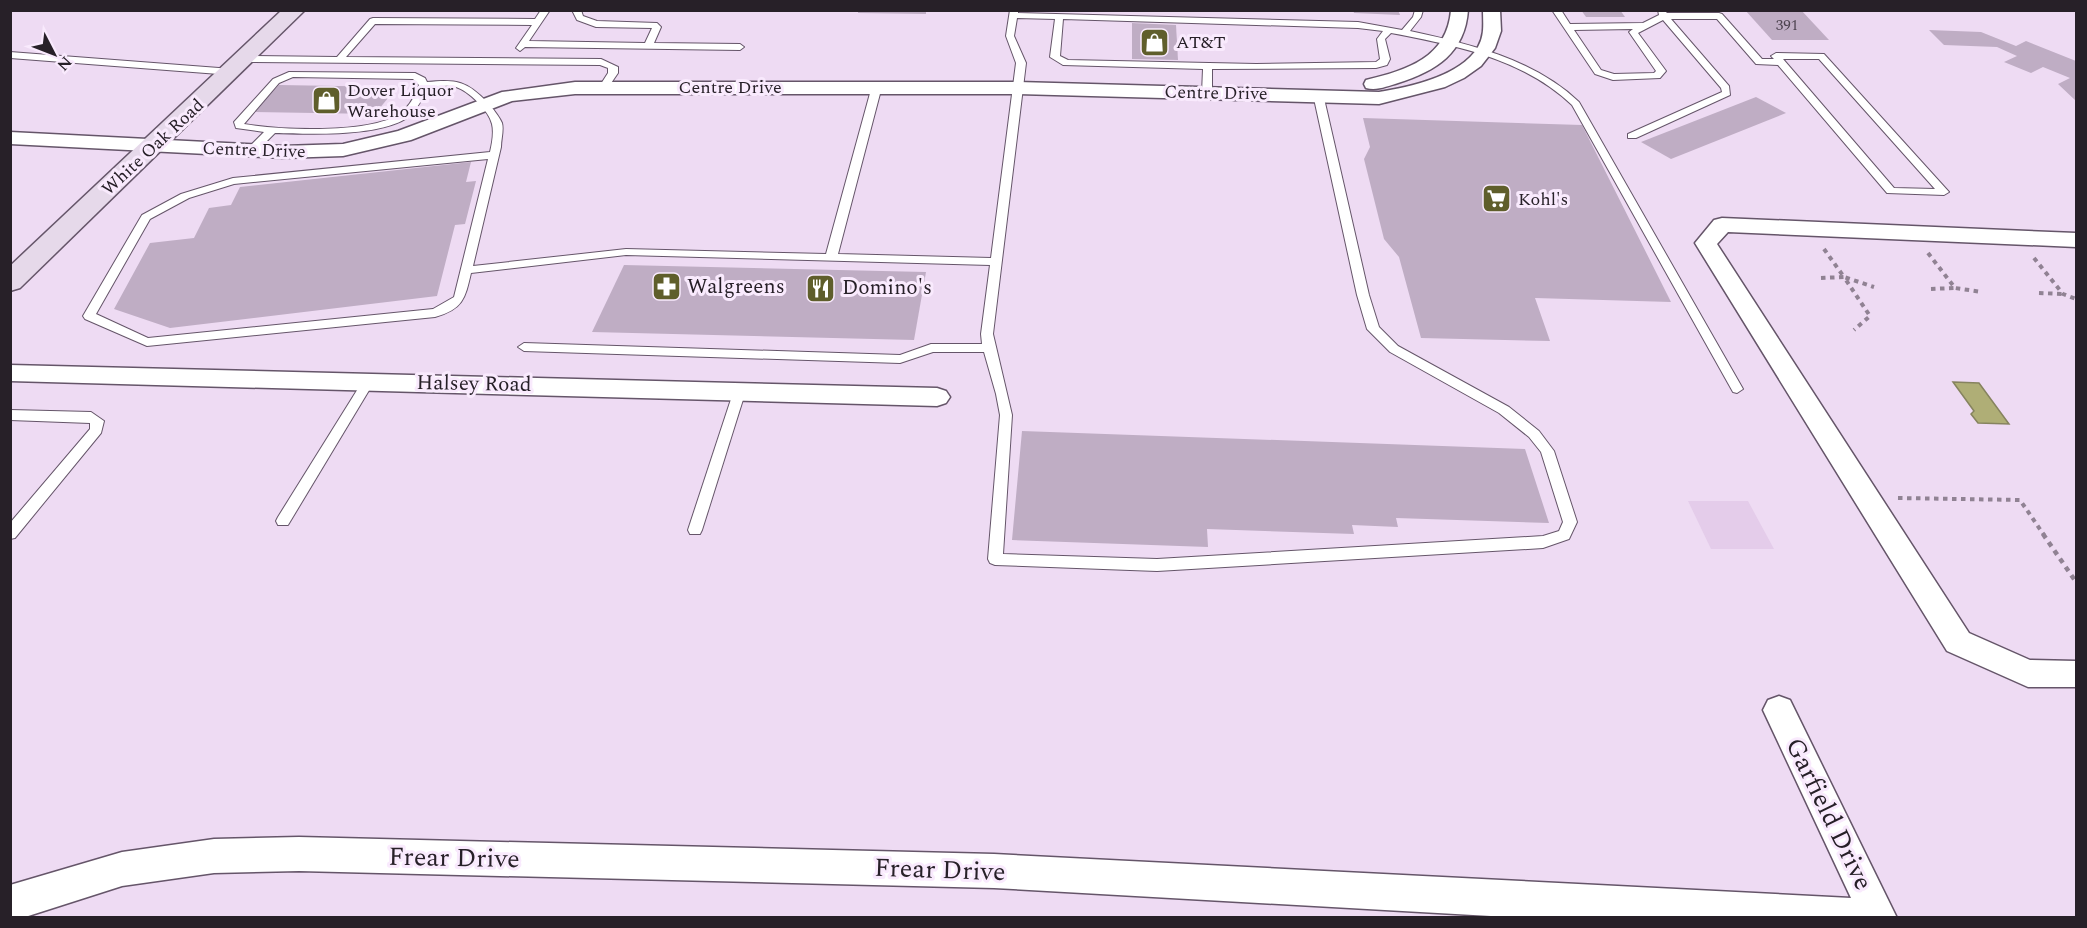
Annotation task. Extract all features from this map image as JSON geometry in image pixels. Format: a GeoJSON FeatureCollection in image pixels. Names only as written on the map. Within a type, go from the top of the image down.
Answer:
{"type":"FeatureCollection","features":[{"type":"Feature","properties":{"kind":"street","name":"White Oak Road"},"geometry":{"type":"LineString","coordinates":[[10,282],[295,10]]}},
{"type":"Feature","properties":{"kind":"street"},"geometry":{"type":"LineString","coordinates":[[1449,45],[1458,27],[1460,10]]}},
{"type":"Feature","properties":{"kind":"street","name":"Centre Drive"},"geometry":{"type":"LineString","coordinates":[[10,138],[152,147],[315,153],[373,144],[429,127],[482,105],[533,91],[603,87],[877,86],[1318,94],[1379,98],[1415,91],[1447,80],[1461,72],[1482,53],[1493,34],[1491,10]]}},
{"type":"Feature","properties":{"kind":"street","name":"Centre Drive"},"geometry":{"type":"LineString","coordinates":[[1318,94],[1402,76],[1430,62],[1449,45]]}},
{"type":"Feature","properties":{"kind":"street"},"geometry":{"type":"LineString","coordinates":[[2076,240],[1722,225],[1706,243],[1958,642],[2028,673],[2076,674]]}},
{"type":"Feature","properties":{"kind":"street","name":"Halsey Road"},"geometry":{"type":"LineString","coordinates":[[10,373],[740,390],[937,397]]}},
{"type":"Feature","properties":{"kind":"street","name":"Garfield Drive"},"geometry":{"type":"LineString","coordinates":[[1779,710],[1877,918]]}},
{"type":"Feature","properties":{"kind":"street","name":"Frear Drive"},"geometry":{"type":"LineString","coordinates":[[10,903],[122,869],[214,856],[299,854],[994,871],[1877,918]]}},
{"type":"Feature","properties":{"kind":"lane"},"geometry":{"type":"LineString","coordinates":[[339,60],[382,10]]}},
{"type":"Feature","properties":{"kind":"lane"},"geometry":{"type":"LineString","coordinates":[[511,61],[546,10]]}},
{"type":"Feature","properties":{"kind":"lane"},"geometry":{"type":"LineString","coordinates":[[576,10],[580,18],[596,24],[654,25],[657,27],[648,46]]}},
{"type":"Feature","properties":{"kind":"lane"},"geometry":{"type":"LineString","coordinates":[[1404,33],[1417,17],[1419,10]]}},
{"type":"Feature","properties":{"kind":"lane"},"geometry":{"type":"LineString","coordinates":[[1556,10],[1598,72],[1613,77],[1657,76],[1661,71],[1633,32],[1662,13],[1717,13],[1759,62],[1781,62],[1892,191],[1944,192],[1821,56],[1776,56],[1781,62]]}},
{"type":"Feature","properties":{"kind":"lane"},"geometry":{"type":"LineString","coordinates":[[1318,94],[1363,295],[1373,329],[1394,349],[1504,410],[1541,442],[1547,451],[1570,522],[1564,536],[1543,542],[1157,565],[995,559],[1006,415],[1000,380],[989,348],[987,334],[1021,63],[1010,36],[1014,13],[1059,17],[1158,15],[1341,21],[1404,33],[1482,53],[1510,62],[1546,78],[1559,86],[1576,104],[1737,389]]}},
{"type":"Feature","properties":{"kind":"lane"},"geometry":{"type":"LineString","coordinates":[[1632,136],[1727,93],[1726,88],[1662,13]]}},
{"type":"Feature","properties":{"kind":"lane"},"geometry":{"type":"LineString","coordinates":[[1059,17],[1055,57],[1066,63],[1208,66],[1377,65],[1384,63],[1381,39],[1389,30]]}},
{"type":"Feature","properties":{"kind":"lane"},"geometry":{"type":"LineString","coordinates":[[373,21],[538,22]]}},
{"type":"Feature","properties":{"kind":"lane"},"geometry":{"type":"LineString","coordinates":[[1568,27],[1645,26]]}},
{"type":"Feature","properties":{"kind":"lane"},"geometry":{"type":"LineString","coordinates":[[523,44],[740,47]]}},
{"type":"Feature","properties":{"kind":"lane"},"geometry":{"type":"LineString","coordinates":[[10,55],[238,65],[339,60],[609,64],[613,67],[613,73],[603,87]]}},
{"type":"Feature","properties":{"kind":"lane"},"geometry":{"type":"LineString","coordinates":[[1207,93],[1208,66]]}},
{"type":"Feature","properties":{"kind":"lane"},"geometry":{"type":"LineString","coordinates":[[292,74],[415,76],[422,80],[424,86],[405,115],[376,126],[351,130],[239,126],[239,122],[276,81],[292,74]]}},
{"type":"Feature","properties":{"kind":"lane"},"geometry":{"type":"LineString","coordinates":[[424,86],[450,83],[461,85],[496,121],[498,130],[493,155],[459,299],[449,307],[435,313],[147,342],[90,316],[146,217],[185,196],[233,181],[493,155]]}},
{"type":"Feature","properties":{"kind":"lane"},"geometry":{"type":"LineString","coordinates":[[831,258],[877,86]]}},
{"type":"Feature","properties":{"kind":"lane"},"geometry":{"type":"LineString","coordinates":[[251,151],[273,129]]}},
{"type":"Feature","properties":{"kind":"lane"},"geometry":{"type":"LineString","coordinates":[[466,270],[626,252],[996,262]]}},
{"type":"Feature","properties":{"kind":"lane"},"geometry":{"type":"LineString","coordinates":[[524,348],[900,359],[931,348],[989,348]]}},
{"type":"Feature","properties":{"kind":"lane"},"geometry":{"type":"LineString","coordinates":[[283,521],[368,382]]}},
{"type":"Feature","properties":{"kind":"lane"},"geometry":{"type":"LineString","coordinates":[[695,530],[740,390]]}},
{"type":"Feature","properties":{"kind":"lane"},"geometry":{"type":"LineString","coordinates":[[10,415],[91,417],[97,421],[96,430],[10,534]]}},
{"type":"Feature","properties":{"kind":"path"},"geometry":{"type":"LineString","coordinates":[[1810,228],[1870,316],[1854,330]]}},
{"type":"Feature","properties":{"kind":"path"},"geometry":{"type":"LineString","coordinates":[[1914,233],[1955,288]]}},
{"type":"Feature","properties":{"kind":"path"},"geometry":{"type":"LineString","coordinates":[[2020,237],[2063,294]]}},
{"type":"Feature","properties":{"kind":"path"},"geometry":{"type":"LineString","coordinates":[[1821,278],[1844,277],[1874,287]]}},
{"type":"Feature","properties":{"kind":"path"},"geometry":{"type":"LineString","coordinates":[[1931,289],[1955,288],[1982,292]]}},
{"type":"Feature","properties":{"kind":"path"},"geometry":{"type":"LineString","coordinates":[[2039,293],[2063,294],[2076,299]]}},
{"type":"Feature","properties":{"kind":"path"},"geometry":{"type":"LineString","coordinates":[[1867,498],[2020,500],[2076,582]]}},
{"type":"Feature","properties":{"kind":"shaded area"},"geometry":{"type":"Polygon","coordinates":[[[1953,382],[1979,383],[2009,424],[1978,423],[1971,414],[1974,411],[1953,382]]]}},
{"type":"Feature","properties":{"kind":"shaded area"},"geometry":{"type":"Polygon","coordinates":[[[1688,501],[1748,501],[1774,549],[1711,549],[1688,501]]]}},
{"type":"Feature","properties":{"kind":"building"},"geometry":{"type":"Polygon","coordinates":[[[858,10],[926,10],[926,14],[858,13],[858,10]]]}},
{"type":"Feature","properties":{"kind":"building"},"geometry":{"type":"Polygon","coordinates":[[[1353,10],[1398,10],[1400,15],[1354,13],[1353,10]]]}},
{"type":"Feature","properties":{"kind":"building"},"geometry":{"type":"Polygon","coordinates":[[[1581,10],[1620,10],[1625,17],[1586,17],[1581,10]]]}},
{"type":"Feature","properties":{"kind":"building"},"geometry":{"type":"Polygon","coordinates":[[[1745,10],[1801,10],[1829,40],[1772,40],[1745,10]]]}},
{"type":"Feature","properties":{"kind":"building","name":"AT&T"},"geometry":{"type":"Polygon","coordinates":[[[1132,23],[1176,25],[1178,60],[1132,59],[1132,23]]]}},
{"type":"Feature","properties":{"kind":"building"},"geometry":{"type":"Polygon","coordinates":[[[1929,30],[1981,32],[2016,46],[2026,41],[2076,61],[2076,101],[2058,84],[2070,78],[2043,67],[2031,73],[2004,62],[2017,56],[1997,47],[1944,45],[1929,30]]]}},
{"type":"Feature","properties":{"kind":"building","name":"Dover Liquor Warehouse"},"geometry":{"type":"Polygon","coordinates":[[[279,85],[397,87],[375,114],[254,112],[279,85]]]}},
{"type":"Feature","properties":{"kind":"building"},"geometry":{"type":"Polygon","coordinates":[[[1756,97],[1786,113],[1671,159],[1641,142],[1756,97]]]}},
{"type":"Feature","properties":{"kind":"building","name":"Kohl's"},"geometry":{"type":"Polygon","coordinates":[[[1363,118],[1582,125],[1671,302],[1535,298],[1550,341],[1421,338],[1399,257],[1384,239],[1364,159],[1370,147],[1363,118]]]}},
{"type":"Feature","properties":{"kind":"building"},"geometry":{"type":"Polygon","coordinates":[[[471,162],[466,182],[476,181],[465,224],[455,225],[437,296],[170,328],[114,309],[150,243],[194,238],[209,208],[231,205],[240,187],[471,162]]]}},
{"type":"Feature","properties":{"kind":"building"},"geometry":{"type":"Polygon","coordinates":[[[624,265],[926,272],[914,340],[592,332],[624,265]]]}},
{"type":"Feature","properties":{"kind":"building"},"geometry":{"type":"Polygon","coordinates":[[[1022,431],[1525,449],[1549,523],[1396,518],[1398,527],[1352,525],[1354,534],[1207,529],[1208,547],[1012,540],[1022,431]]]}},
{"type":"Feature","properties":{"kind":"place","name":"AT&T"},"geometry":{"type":"Point","coordinates":[1155,42]}},
{"type":"Feature","properties":{"kind":"place","name":"Dover Liquor Warehouse"},"geometry":{"type":"Point","coordinates":[326,100]}},
{"type":"Feature","properties":{"kind":"place","name":"Kohl's"},"geometry":{"type":"Point","coordinates":[1497,199]}},
{"type":"Feature","properties":{"kind":"place","name":"Walgreens"},"geometry":{"type":"Point","coordinates":[666,287]}},
{"type":"Feature","properties":{"kind":"place","name":"Domino's"},"geometry":{"type":"Point","coordinates":[821,288]}}]}
